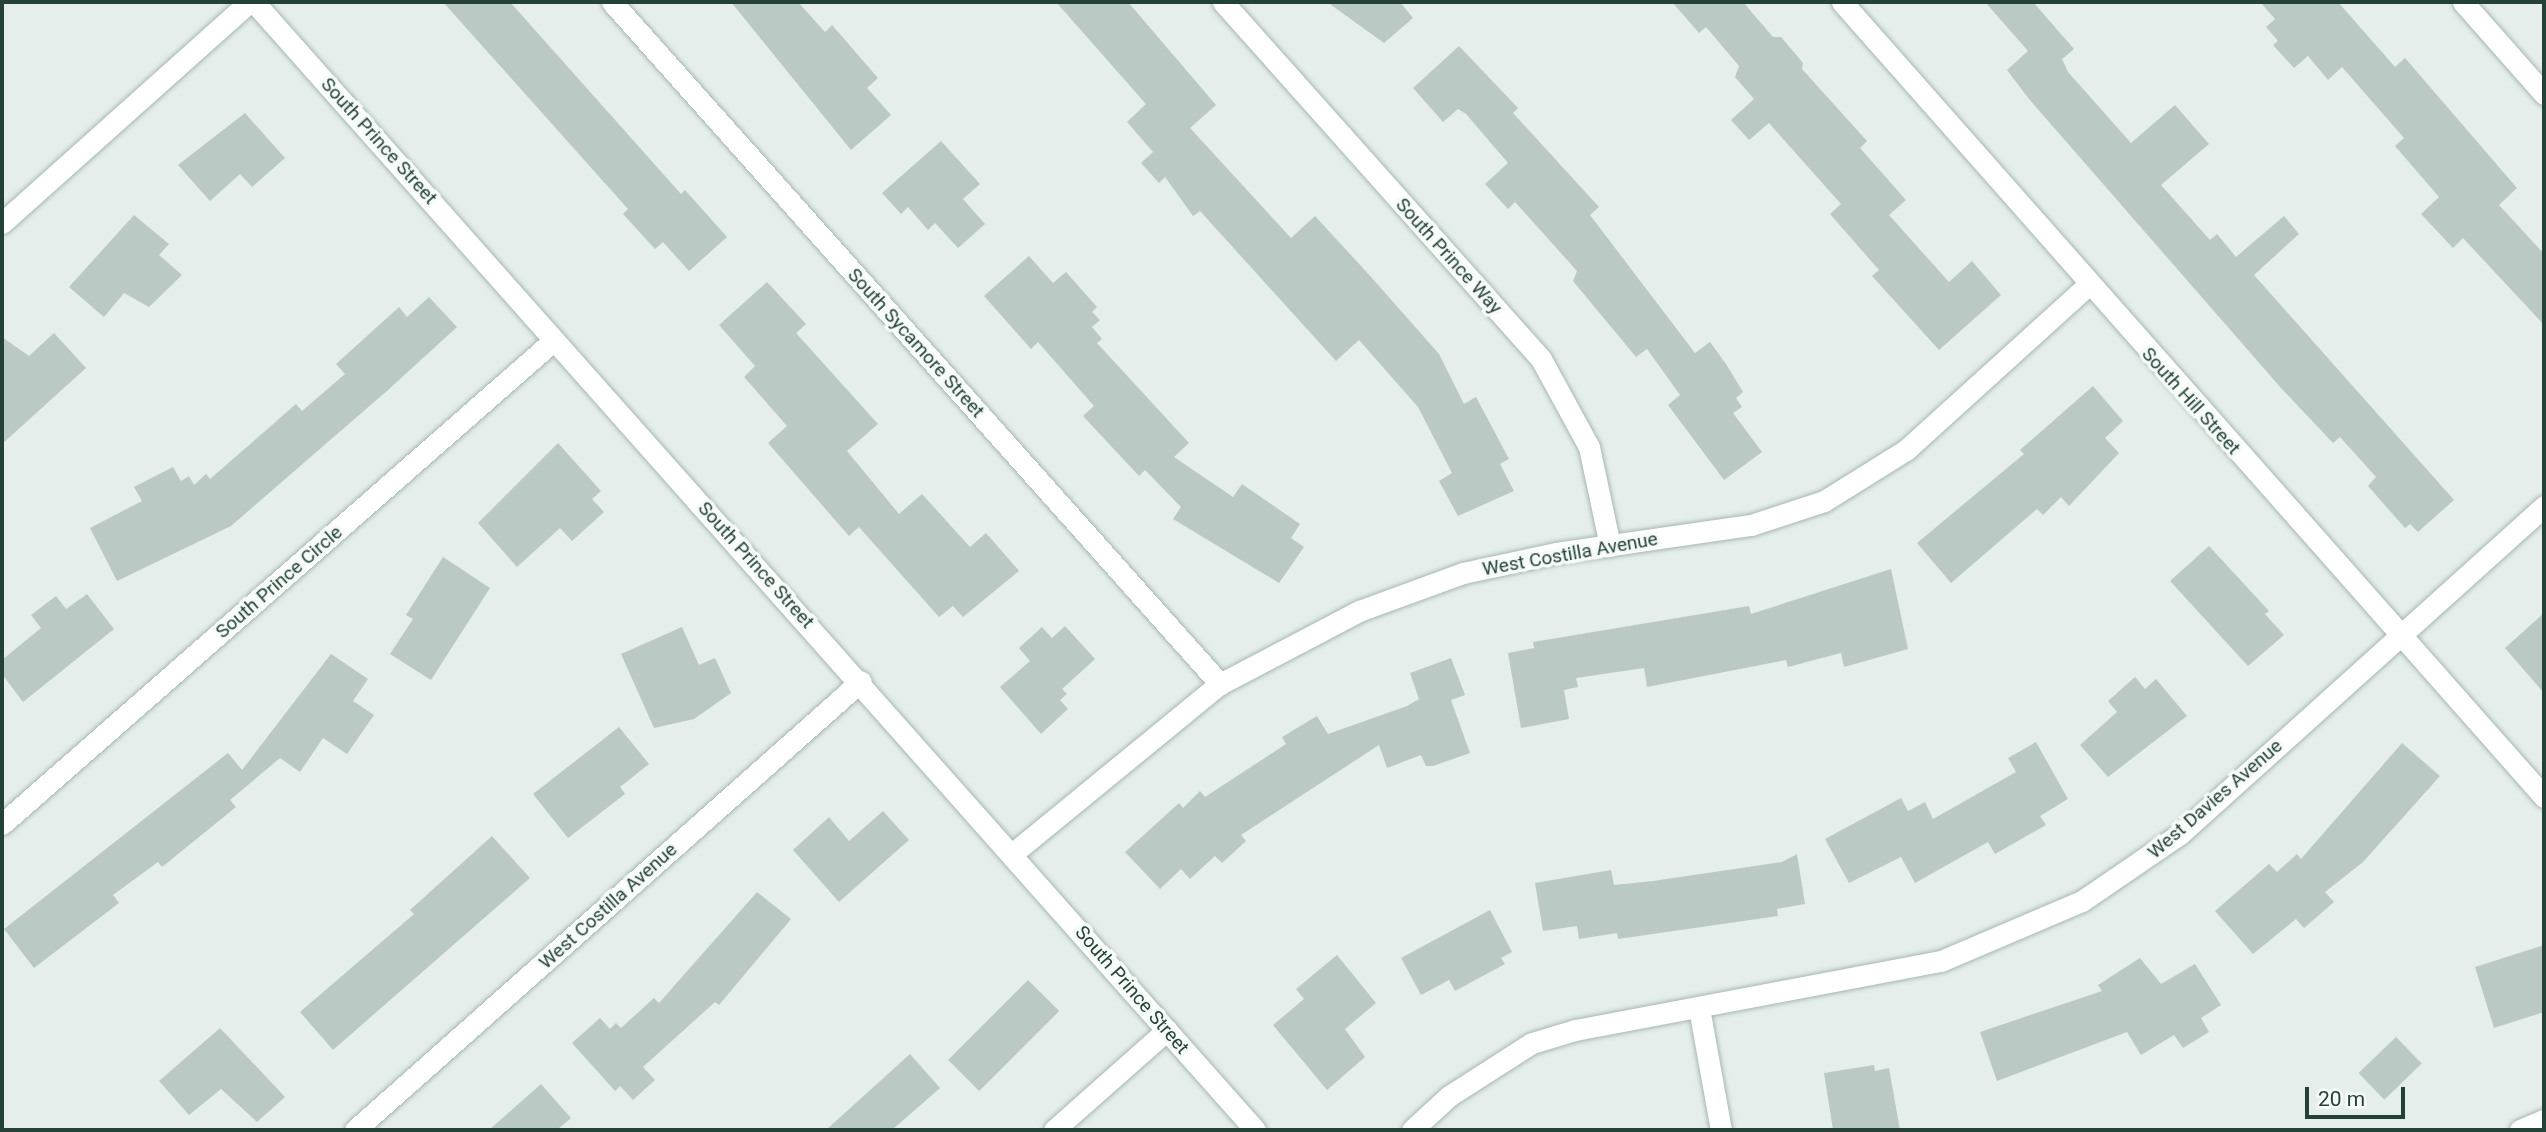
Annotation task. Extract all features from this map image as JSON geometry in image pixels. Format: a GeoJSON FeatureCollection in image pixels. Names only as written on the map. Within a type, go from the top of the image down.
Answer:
{"type":"FeatureCollection","features":[{"type":"Feature","properties":{"kind":"street"},"geometry":{"type":"LineString","coordinates":[[2,223],[249,2]]}},
{"type":"Feature","properties":{"kind":"street","name":"South Prince Street"},"geometry":{"type":"LineString","coordinates":[[254,2],[861,681],[1255,1130]]}},
{"type":"Feature","properties":{"kind":"street","name":"South Sycamore Street"},"geometry":{"type":"LineString","coordinates":[[612,2],[1220,684]]}},
{"type":"Feature","properties":{"kind":"street","name":"South Prince Way"},"geometry":{"type":"LineString","coordinates":[[1223,2],[1541,359],[1589,447],[1610,546]]}},
{"type":"Feature","properties":{"kind":"street","name":"South Hill Street"},"geometry":{"type":"LineString","coordinates":[[1842,2],[2088,285],[2544,797]]}},
{"type":"Feature","properties":{"kind":"street"},"geometry":{"type":"LineString","coordinates":[[2463,2],[2544,94]]}},
{"type":"Feature","properties":{"kind":"street","name":"West Costilla Avenue"},"geometry":{"type":"LineString","coordinates":[[1012,854],[1220,684],[1359,611],[1463,573],[1610,546],[1751,525],[1847,489],[1906,450],[2088,285]]}},
{"type":"Feature","properties":{"kind":"street","name":"South Prince Circle"},"geometry":{"type":"LineString","coordinates":[[2,824],[555,340]]}},
{"type":"Feature","properties":{"kind":"street","name":"West Davies Avenue"},"geometry":{"type":"LineString","coordinates":[[1412,1130],[1449,1096],[1532,1043],[1699,1007],[1941,961],[2082,901],[2180,834],[2544,506]]}},
{"type":"Feature","properties":{"kind":"street","name":"West Costilla Avenue"},"geometry":{"type":"LineString","coordinates":[[355,1130],[861,681]]}},
{"type":"Feature","properties":{"kind":"street"},"geometry":{"type":"LineString","coordinates":[[1699,1007],[1721,1130]]}},
{"type":"Feature","properties":{"kind":"street"},"geometry":{"type":"LineString","coordinates":[[1054,1130],[1167,1030]]}},
{"type":"Feature","properties":{"kind":"street"},"geometry":{"type":"LineString","coordinates":[[2519,1130],[2544,1120]]}},
{"type":"Feature","properties":{"kind":"building"},"geometry":{"type":"Polygon","coordinates":[[[443,2],[510,2],[681,194],[685,190],[727,237],[689,271],[663,242],[655,249],[623,214],[628,209],[443,2]]]}},
{"type":"Feature","properties":{"kind":"building"},"geometry":{"type":"Polygon","coordinates":[[[731,2],[798,2],[825,32],[832,25],[878,78],[867,88],[891,115],[851,150],[731,2]]]}},
{"type":"Feature","properties":{"kind":"building"},"geometry":{"type":"Polygon","coordinates":[[[1056,2],[1128,2],[1216,105],[1190,128],[1291,238],[1315,216],[1372,278],[1439,354],[1464,404],[1476,397],[1509,459],[1500,464],[1514,491],[1458,516],[1439,481],[1452,473],[1418,407],[1359,340],[1336,361],[1200,211],[1193,216],[1165,177],[1159,183],[1141,163],[1153,152],[1127,122],[1146,104],[1056,2]]]}},
{"type":"Feature","properties":{"kind":"building"},"geometry":{"type":"Polygon","coordinates":[[[1327,2],[1400,2],[1413,18],[1384,43],[1327,2]]]}},
{"type":"Feature","properties":{"kind":"building"},"geometry":{"type":"Polygon","coordinates":[[[1672,2],[1743,2],[1773,37],[1781,37],[1803,63],[1802,69],[1867,141],[1860,148],[1906,200],[1889,215],[1949,282],[1972,261],[2001,295],[1939,350],[1872,276],[1879,270],[1830,214],[1841,204],[1769,123],[1749,140],[1731,120],[1754,99],[1735,77],[1739,66],[1706,27],[1699,33],[1672,2]]]}},
{"type":"Feature","properties":{"kind":"building"},"geometry":{"type":"Polygon","coordinates":[[[1985,2],[2033,2],[2074,49],[2062,59],[2068,72],[2131,143],[2175,105],[2209,144],[2161,185],[2210,240],[2217,234],[2236,257],[2284,216],[2299,234],[2254,275],[2454,500],[2418,532],[2410,524],[2405,528],[2368,486],[2376,477],[2340,437],[2333,443],[2281,388],[2029,99],[2007,70],[2028,51],[1985,2]]]}},
{"type":"Feature","properties":{"kind":"building"},"geometry":{"type":"Polygon","coordinates":[[[2260,2],[2338,2],[2395,67],[2405,58],[2517,188],[2499,205],[2544,254],[2544,325],[2463,238],[2453,248],[2421,214],[2439,197],[2395,146],[2404,138],[2342,67],[2328,80],[2308,56],[2294,68],[2273,45],[2278,41],[2266,27],[2275,19],[2260,2]]]}},
{"type":"Feature","properties":{"kind":"building"},"geometry":{"type":"Polygon","coordinates":[[[1459,46],[1518,108],[1513,113],[1599,207],[1590,215],[1695,353],[1710,342],[1726,364],[1743,392],[1736,398],[1742,407],[1733,413],[1762,452],[1724,480],[1668,405],[1680,395],[1647,349],[1636,357],[1573,281],[1577,271],[1515,202],[1508,209],[1485,184],[1508,163],[1466,114],[1458,109],[1443,122],[1413,88],[1459,46]]]}},
{"type":"Feature","properties":{"kind":"building"},"geometry":{"type":"Polygon","coordinates":[[[245,113],[285,158],[252,187],[240,174],[210,201],[178,165],[245,113]]]}},
{"type":"Feature","properties":{"kind":"building"},"geometry":{"type":"Polygon","coordinates":[[[941,141],[980,184],[963,199],[985,224],[958,248],[935,223],[928,230],[908,207],[901,214],[882,193],[941,141]]]}},
{"type":"Feature","properties":{"kind":"building"},"geometry":{"type":"Polygon","coordinates":[[[134,215],[169,244],[159,255],[182,275],[149,307],[124,293],[104,317],[69,287],[134,215]]]}},
{"type":"Feature","properties":{"kind":"building"},"geometry":{"type":"Polygon","coordinates":[[[1029,256],[1053,283],[1066,272],[1097,307],[1092,312],[1100,320],[1092,327],[1102,339],[1097,343],[1189,443],[1174,457],[1233,497],[1242,484],[1300,524],[1291,538],[1304,547],[1279,583],[1173,519],[1181,507],[1145,470],[1139,476],[1083,416],[1094,406],[1038,342],[1031,349],[984,296],[1029,256]]]}},
{"type":"Feature","properties":{"kind":"building"},"geometry":{"type":"Polygon","coordinates":[[[767,282],[806,324],[796,333],[878,424],[847,451],[899,514],[922,494],[970,547],[986,533],[1019,571],[963,617],[953,606],[939,617],[859,527],[849,536],[768,443],[787,426],[744,377],[755,366],[719,325],[767,282]]]}},
{"type":"Feature","properties":{"kind":"building"},"geometry":{"type":"Polygon","coordinates":[[[429,297],[457,327],[388,390],[231,526],[117,581],[90,528],[142,501],[134,487],[173,467],[181,481],[189,476],[194,485],[206,474],[210,479],[296,404],[302,411],[345,374],[336,364],[399,307],[407,317],[429,297]]]}},
{"type":"Feature","properties":{"kind":"building"},"geometry":{"type":"Polygon","coordinates":[[[54,333],[86,368],[2,444],[2,337],[29,356],[54,333]]]}},
{"type":"Feature","properties":{"kind":"building"},"geometry":{"type":"Polygon","coordinates":[[[2093,386],[2123,421],[2105,438],[2119,453],[2069,506],[2061,497],[2043,515],[2037,509],[1951,583],[1917,543],[2024,454],[2020,450],[2093,386]]]}},
{"type":"Feature","properties":{"kind":"building"},"geometry":{"type":"Polygon","coordinates":[[[558,443],[601,491],[592,499],[604,512],[572,541],[560,528],[517,567],[478,523],[558,443]]]}},
{"type":"Feature","properties":{"kind":"building"},"geometry":{"type":"Polygon","coordinates":[[[2209,546],[2269,611],[2265,614],[2284,635],[2248,666],[2170,581],[2209,546]]]}},
{"type":"Feature","properties":{"kind":"building"},"geometry":{"type":"Polygon","coordinates":[[[443,557],[490,588],[431,680],[390,654],[413,619],[406,615],[443,557]]]}},
{"type":"Feature","properties":{"kind":"building"},"geometry":{"type":"Polygon","coordinates":[[[1891,569],[1908,649],[1844,667],[1841,653],[1788,667],[1786,660],[1647,687],[1644,668],[1576,678],[1578,687],[1564,690],[1569,719],[1521,728],[1508,653],[1534,648],[1533,642],[1749,606],[1751,614],[1891,569]]]}},
{"type":"Feature","properties":{"kind":"building"},"geometry":{"type":"Polygon","coordinates":[[[87,594],[114,629],[23,702],[2,674],[2,660],[41,628],[31,615],[56,596],[66,609],[87,594]]]}},
{"type":"Feature","properties":{"kind":"building"},"geometry":{"type":"Polygon","coordinates":[[[2544,613],[2544,693],[2505,648],[2544,613]]]}},
{"type":"Feature","properties":{"kind":"building"},"geometry":{"type":"Polygon","coordinates":[[[1065,626],[1095,659],[1062,689],[1067,694],[1060,700],[1068,709],[1041,734],[1000,687],[1030,661],[1019,648],[1042,627],[1052,638],[1065,626]]]}},
{"type":"Feature","properties":{"kind":"building"},"geometry":{"type":"Polygon","coordinates":[[[682,627],[699,665],[715,658],[731,693],[694,719],[654,728],[621,654],[682,627]]]}},
{"type":"Feature","properties":{"kind":"building"},"geometry":{"type":"Polygon","coordinates":[[[331,654],[368,679],[353,701],[374,715],[347,754],[323,738],[300,772],[280,758],[230,800],[236,807],[162,867],[158,862],[113,895],[119,903],[34,968],[4,929],[228,753],[242,770],[331,654]]]}},
{"type":"Feature","properties":{"kind":"building"},"geometry":{"type":"Polygon","coordinates":[[[1451,658],[1465,695],[1451,700],[1470,753],[1433,766],[1426,766],[1421,755],[1387,768],[1379,745],[1241,835],[1246,841],[1222,863],[1215,856],[1190,879],[1181,869],[1160,889],[1125,852],[1179,803],[1183,808],[1200,791],[1205,797],[1286,744],[1282,737],[1317,716],[1328,734],[1407,706],[1419,699],[1410,673],[1451,658]]]}},
{"type":"Feature","properties":{"kind":"building"},"geometry":{"type":"Polygon","coordinates":[[[2135,677],[2145,689],[2156,679],[2187,716],[2108,777],[2080,745],[2117,712],[2108,701],[2135,677]]]}},
{"type":"Feature","properties":{"kind":"building"},"geometry":{"type":"Polygon","coordinates":[[[619,727],[649,764],[620,787],[625,794],[568,838],[533,794],[619,727]]]}},
{"type":"Feature","properties":{"kind":"building"},"geometry":{"type":"Polygon","coordinates":[[[2036,742],[2068,799],[2040,816],[2046,825],[1995,854],[1988,842],[1915,883],[1901,857],[1849,883],[1825,839],[1901,798],[1908,811],[1925,802],[1933,819],[2016,772],[2008,758],[2036,742]]]}},
{"type":"Feature","properties":{"kind":"building"},"geometry":{"type":"Polygon","coordinates":[[[2402,743],[2440,776],[2363,862],[2325,892],[2334,902],[2304,928],[2296,919],[2253,954],[2215,911],[2269,864],[2277,872],[2297,854],[2301,859],[2402,743]]]}},
{"type":"Feature","properties":{"kind":"building"},"geometry":{"type":"Polygon","coordinates":[[[883,811],[909,840],[839,902],[793,850],[829,817],[849,841],[883,811]]]}},
{"type":"Feature","properties":{"kind":"building"},"geometry":{"type":"Polygon","coordinates":[[[492,836],[530,878],[333,1050],[300,1012],[414,914],[410,910],[492,836]]]}},
{"type":"Feature","properties":{"kind":"building"},"geometry":{"type":"Polygon","coordinates":[[[1797,854],[1805,904],[1777,909],[1778,916],[1618,939],[1617,933],[1579,939],[1577,926],[1543,931],[1535,883],[1611,870],[1614,885],[1653,881],[1782,862],[1797,854]]]}},
{"type":"Feature","properties":{"kind":"building"},"geometry":{"type":"Polygon","coordinates":[[[757,892],[791,919],[719,1005],[715,1002],[643,1067],[655,1080],[633,1100],[620,1086],[615,1091],[572,1043],[600,1018],[610,1029],[616,1023],[621,1028],[654,998],[659,1003],[757,892]]]}},
{"type":"Feature","properties":{"kind":"building"},"geometry":{"type":"Polygon","coordinates":[[[1490,910],[1512,952],[1501,958],[1505,964],[1455,991],[1449,980],[1421,995],[1401,958],[1490,910]]]}},
{"type":"Feature","properties":{"kind":"building"},"geometry":{"type":"Polygon","coordinates":[[[2544,945],[2544,1012],[2494,1028],[2475,967],[2544,945]]]}},
{"type":"Feature","properties":{"kind":"building"},"geometry":{"type":"Polygon","coordinates":[[[1337,955],[1376,1003],[1345,1029],[1365,1057],[1327,1090],[1273,1025],[1304,999],[1296,989],[1337,955]]]}},
{"type":"Feature","properties":{"kind":"building"},"geometry":{"type":"Polygon","coordinates":[[[2140,958],[2161,984],[2195,964],[2221,1005],[2201,1018],[2209,1032],[2183,1048],[2174,1035],[2141,1055],[2127,1032],[1997,1081],[1980,1032],[2102,991],[2098,985],[2140,958]]]}},
{"type":"Feature","properties":{"kind":"building"},"geometry":{"type":"Polygon","coordinates":[[[1028,980],[1059,1011],[979,1091],[948,1060],[1028,980]]]}},
{"type":"Feature","properties":{"kind":"building"},"geometry":{"type":"Polygon","coordinates":[[[220,1028],[285,1097],[257,1122],[221,1089],[189,1115],[159,1081],[220,1028]]]}},
{"type":"Feature","properties":{"kind":"building"},"geometry":{"type":"Polygon","coordinates":[[[2396,1037],[2422,1064],[2384,1100],[2359,1073],[2396,1037]]]}},
{"type":"Feature","properties":{"kind":"building"},"geometry":{"type":"Polygon","coordinates":[[[910,1054],[940,1088],[892,1130],[826,1130],[910,1054]]]}},
{"type":"Feature","properties":{"kind":"building"},"geometry":{"type":"Polygon","coordinates":[[[1874,1065],[1875,1071],[1889,1068],[1900,1130],[1833,1130],[1824,1073],[1874,1065]]]}},
{"type":"Feature","properties":{"kind":"building"},"geometry":{"type":"Polygon","coordinates":[[[541,1084],[571,1118],[557,1130],[489,1130],[541,1084]]]}}]}
